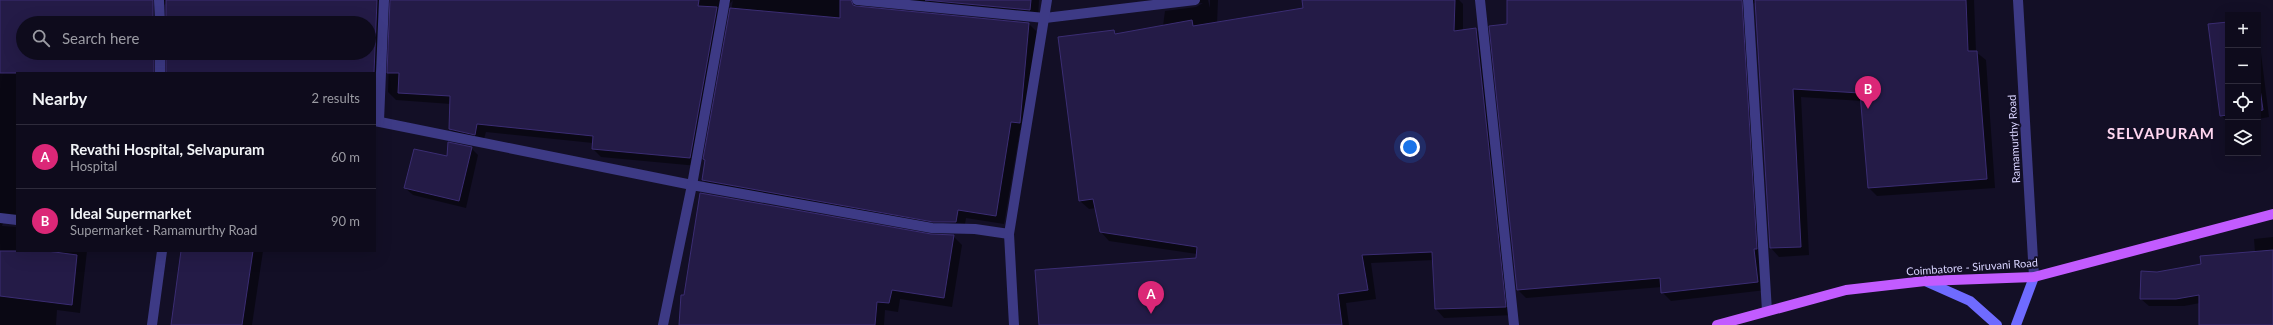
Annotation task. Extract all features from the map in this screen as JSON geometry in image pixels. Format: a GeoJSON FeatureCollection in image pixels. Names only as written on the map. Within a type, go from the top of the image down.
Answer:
{"type":"FeatureCollection","features":[{"type":"Feature","properties":{"kind":"main road","name":"Coimbatore - Siruvani Road"},"geometry":{"type":"LineString","coordinates":[[1717,325],[1846,290],[1926,281],[2034,277],[2273,214]]}},
{"type":"Feature","properties":{"kind":"main road"},"geometry":{"type":"LineString","coordinates":[[2016,325],[2034,277]]}},
{"type":"Feature","properties":{"kind":"main road"},"geometry":{"type":"LineString","coordinates":[[1926,281],[1970,301],[1996,325]]}},
{"type":"Feature","properties":{"kind":"street"},"geometry":{"type":"LineString","coordinates":[[159,0],[160,16]]}},
{"type":"Feature","properties":{"kind":"street"},"geometry":{"type":"LineString","coordinates":[[384,0],[377,121],[692,185],[932,228],[975,229],[1009,234]]}},
{"type":"Feature","properties":{"kind":"street"},"geometry":{"type":"LineString","coordinates":[[663,325],[692,185],[725,0]]}},
{"type":"Feature","properties":{"kind":"street"},"geometry":{"type":"LineString","coordinates":[[857,0],[1045,18],[1195,0]]}},
{"type":"Feature","properties":{"kind":"street"},"geometry":{"type":"LineString","coordinates":[[1014,325],[1009,234],[1047,0]]}},
{"type":"Feature","properties":{"kind":"street"},"geometry":{"type":"LineString","coordinates":[[1480,0],[1514,325]]}},
{"type":"Feature","properties":{"kind":"street"},"geometry":{"type":"LineString","coordinates":[[1748,0],[1767,311]]}},
{"type":"Feature","properties":{"kind":"street","name":"Ramamurthy Road"},"geometry":{"type":"LineString","coordinates":[[2018,0],[2034,277]]}},
{"type":"Feature","properties":{"kind":"street"},"geometry":{"type":"LineString","coordinates":[[160,60],[160,72]]}},
{"type":"Feature","properties":{"kind":"street"},"geometry":{"type":"LineString","coordinates":[[0,218],[16,220]]}},
{"type":"Feature","properties":{"kind":"street"},"geometry":{"type":"LineString","coordinates":[[152,325],[162,252]]}},
{"type":"Feature","properties":{"kind":"building"},"geometry":{"type":"Polygon","coordinates":[[[0,0],[153,0],[153,16],[16,16],[16,60],[154,60],[154,72],[0,73],[0,0]]]}},
{"type":"Feature","properties":{"kind":"building"},"geometry":{"type":"Polygon","coordinates":[[[166,0],[377,0],[376,24],[376,16],[166,16],[166,0]]]}},
{"type":"Feature","properties":{"kind":"building"},"geometry":{"type":"Polygon","coordinates":[[[390,0],[699,0],[698,6],[717,7],[690,158],[592,149],[593,136],[477,124],[475,135],[449,129],[450,96],[398,93],[399,73],[387,73],[390,0]]]}},
{"type":"Feature","properties":{"kind":"building"},"geometry":{"type":"Polygon","coordinates":[[[840,0],[851,0],[853,5],[856,6],[1029,23],[1020,123],[1011,122],[996,216],[958,210],[956,222],[933,222],[702,180],[705,160],[703,159],[730,8],[840,18],[840,0]]]}},
{"type":"Feature","properties":{"kind":"building"},"geometry":{"type":"Polygon","coordinates":[[[925,0],[1031,0],[1030,10],[925,0]]]}},
{"type":"Feature","properties":{"kind":"building"},"geometry":{"type":"Polygon","coordinates":[[[1302,0],[1455,0],[1454,31],[1476,28],[1506,307],[1435,309],[1432,252],[1362,255],[1368,290],[1338,294],[1342,325],[1039,325],[1035,270],[1196,258],[1197,247],[1100,232],[1093,199],[1079,201],[1058,37],[1114,30],[1115,34],[1192,20],[1193,26],[1303,8],[1302,0]]]}},
{"type":"Feature","properties":{"kind":"building"},"geometry":{"type":"Polygon","coordinates":[[[1507,0],[1742,0],[1757,249],[1754,249],[1758,282],[1661,293],[1660,278],[1517,290],[1489,26],[1507,24],[1507,0]]]}},
{"type":"Feature","properties":{"kind":"building"},"geometry":{"type":"Polygon","coordinates":[[[1755,0],[1966,0],[1968,51],[1977,51],[1987,179],[1868,188],[1860,93],[1793,89],[1801,247],[1770,248],[1755,0]]]}},
{"type":"Feature","properties":{"kind":"building"},"geometry":{"type":"Polygon","coordinates":[[[2225,22],[2225,115],[2220,116],[2208,24],[2225,22]]]}},
{"type":"Feature","properties":{"kind":"building"},"geometry":{"type":"Polygon","coordinates":[[[166,60],[375,60],[374,72],[166,72],[166,60]]]}},
{"type":"Feature","properties":{"kind":"building"},"geometry":{"type":"Polygon","coordinates":[[[2261,96],[2263,110],[2261,110],[2261,96]]]}},
{"type":"Feature","properties":{"kind":"building"},"geometry":{"type":"Polygon","coordinates":[[[448,142],[472,147],[459,201],[404,188],[414,149],[447,156],[448,142]]]}},
{"type":"Feature","properties":{"kind":"building"},"geometry":{"type":"Polygon","coordinates":[[[700,193],[931,234],[954,235],[944,298],[892,290],[889,303],[877,302],[875,325],[679,325],[681,295],[684,295],[700,193]]]}},
{"type":"Feature","properties":{"kind":"building"},"geometry":{"type":"Polygon","coordinates":[[[2273,250],[2273,325],[2199,325],[2199,295],[2176,299],[2140,299],[2141,271],[2157,272],[2201,264],[2200,256],[2273,250]]]}},
{"type":"Feature","properties":{"kind":"building"},"geometry":{"type":"Polygon","coordinates":[[[0,251],[54,252],[77,255],[72,305],[0,296],[0,251]]]}},
{"type":"Feature","properties":{"kind":"building"},"geometry":{"type":"Polygon","coordinates":[[[181,252],[253,252],[242,325],[171,325],[181,252]]]}},
{"type":"Feature","properties":{"kind":"place","name":"Ideal Supermarket"},"geometry":{"type":"Point","coordinates":[1868,109]}},
{"type":"Feature","properties":{"kind":"place","name":"Revathi Hospital, Selvapuram"},"geometry":{"type":"Point","coordinates":[1151,314]}},
{"type":"Feature","properties":{"kind":"district","name":"SELVAPURAM"},"geometry":{"type":"Point","coordinates":[2161,134]}}]}
